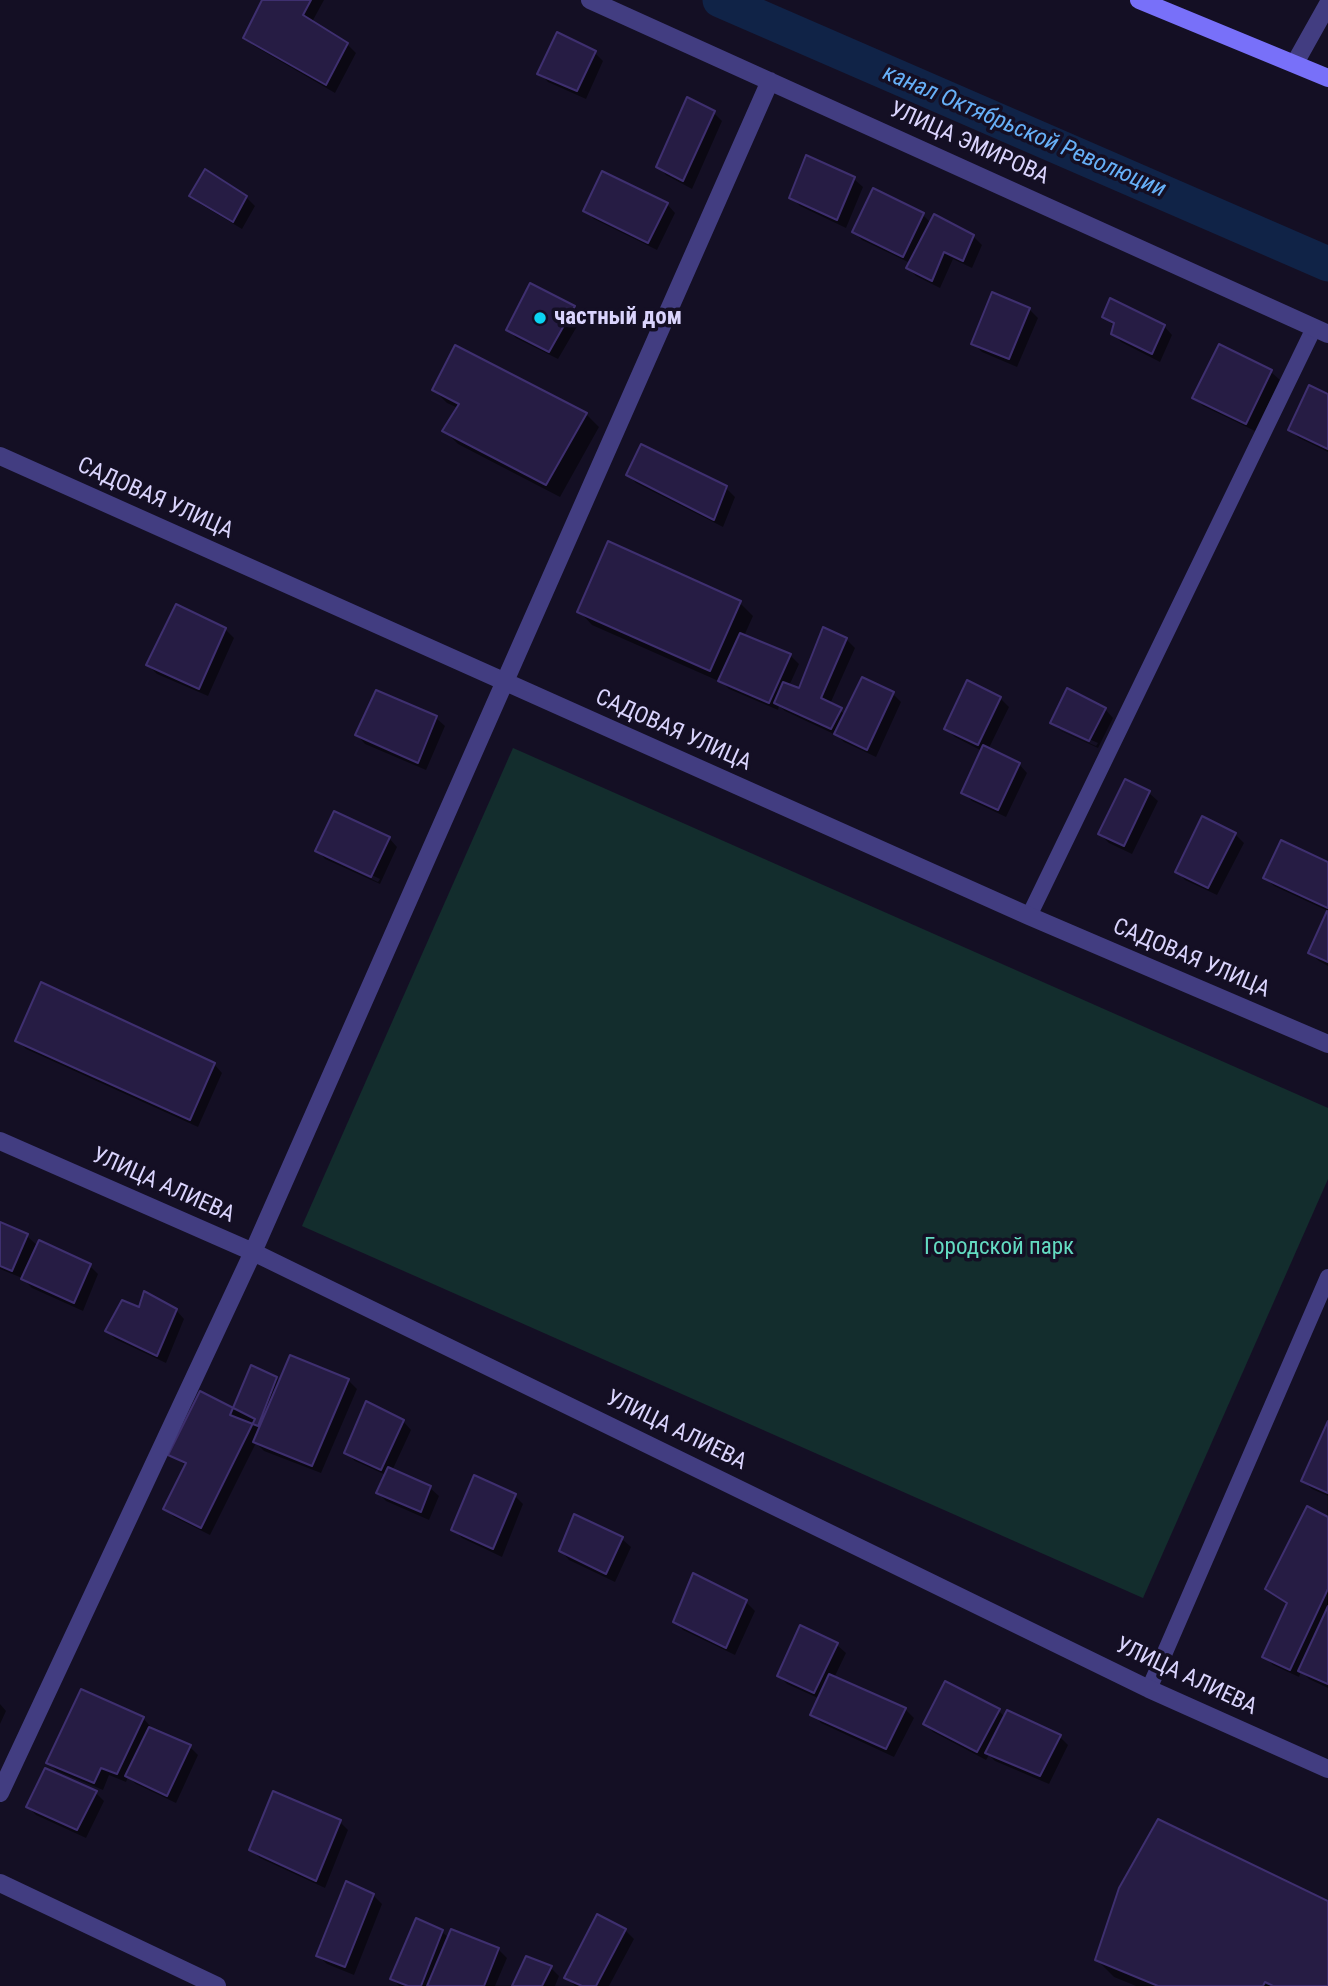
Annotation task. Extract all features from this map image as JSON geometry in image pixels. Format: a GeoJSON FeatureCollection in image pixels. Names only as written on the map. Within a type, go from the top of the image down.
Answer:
{"type":"FeatureCollection","features":[{"type":"Feature","properties":{"kind":"street","name":"УЛИЦА ЭМИРОВА"},"geometry":{"type":"LineString","coordinates":[[590,0],[1321,331]]}},
{"type":"Feature","properties":{"kind":"street"},"geometry":{"type":"LineString","coordinates":[[1139,0],[1328,78]]}},
{"type":"Feature","properties":{"kind":"street"},"geometry":{"type":"LineString","coordinates":[[1295,63],[1328,4]]}},
{"type":"Feature","properties":{"kind":"street"},"geometry":{"type":"LineString","coordinates":[[0,1793],[253,1252],[770,81]]}},
{"type":"Feature","properties":{"kind":"street","name":"САДОВАЯ УЛИЦА"},"geometry":{"type":"LineString","coordinates":[[0,456],[1029,916],[1328,1045]]}},
{"type":"Feature","properties":{"kind":"street","name":"УЛИЦА АЛИЕВА"},"geometry":{"type":"LineString","coordinates":[[0,1141],[253,1252],[1149,1689],[1328,1769]]}},
{"type":"Feature","properties":{"kind":"street"},"geometry":{"type":"LineString","coordinates":[[0,1883],[217,1986]]}},
{"type":"Feature","properties":{"kind":"lane"},"geometry":{"type":"LineString","coordinates":[[1029,916],[1321,331]]}},
{"type":"Feature","properties":{"kind":"lane"},"geometry":{"type":"LineString","coordinates":[[1149,1689],[1328,1277]]}},
{"type":"Feature","properties":{"kind":"green space","name":"Городской парк"},"geometry":{"type":"Polygon","coordinates":[[[513,748],[1328,1108],[1328,1179],[1143,1598],[302,1226],[513,748]]]}},
{"type":"Feature","properties":{"kind":"building"},"geometry":{"type":"Polygon","coordinates":[[[262,0],[311,0],[303,15],[348,43],[326,85],[243,38],[262,0]]]}},
{"type":"Feature","properties":{"kind":"building"},"geometry":{"type":"Polygon","coordinates":[[[557,32],[596,51],[577,91],[537,74],[557,32]]]}},
{"type":"Feature","properties":{"kind":"building"},"geometry":{"type":"Polygon","coordinates":[[[687,97],[715,111],[683,181],[656,167],[687,97]]]}},
{"type":"Feature","properties":{"kind":"building"},"geometry":{"type":"Polygon","coordinates":[[[806,155],[855,177],[837,220],[789,198],[806,155]]]}},
{"type":"Feature","properties":{"kind":"building"},"geometry":{"type":"Polygon","coordinates":[[[205,169],[247,196],[233,222],[189,196],[205,169]]]}},
{"type":"Feature","properties":{"kind":"building"},"geometry":{"type":"Polygon","coordinates":[[[602,171],[668,203],[648,243],[583,211],[602,171]]]}},
{"type":"Feature","properties":{"kind":"building"},"geometry":{"type":"Polygon","coordinates":[[[873,188],[924,213],[903,257],[852,232],[873,188]]]}},
{"type":"Feature","properties":{"kind":"building"},"geometry":{"type":"Polygon","coordinates":[[[934,214],[974,235],[963,261],[944,252],[932,281],[906,268],[934,214]]]}},
{"type":"Feature","properties":{"kind":"building","name":"частный дом"},"geometry":{"type":"Polygon","coordinates":[[[530,283],[575,306],[549,352],[506,330],[530,283]]]}},
{"type":"Feature","properties":{"kind":"building"},"geometry":{"type":"Polygon","coordinates":[[[992,292],[1030,308],[1009,359],[971,344],[992,292]]]}},
{"type":"Feature","properties":{"kind":"building"},"geometry":{"type":"Polygon","coordinates":[[[1110,298],[1165,325],[1152,354],[1111,334],[1114,323],[1102,317],[1110,298]]]}},
{"type":"Feature","properties":{"kind":"building"},"geometry":{"type":"Polygon","coordinates":[[[1219,344],[1272,370],[1246,424],[1192,398],[1219,344]]]}},
{"type":"Feature","properties":{"kind":"building"},"geometry":{"type":"Polygon","coordinates":[[[455,345],[587,413],[546,485],[442,431],[459,404],[432,390],[455,345]]]}},
{"type":"Feature","properties":{"kind":"building"},"geometry":{"type":"Polygon","coordinates":[[[1309,385],[1328,394],[1328,449],[1288,430],[1309,385]]]}},
{"type":"Feature","properties":{"kind":"building"},"geometry":{"type":"Polygon","coordinates":[[[641,444],[727,486],[714,520],[626,475],[641,444]]]}},
{"type":"Feature","properties":{"kind":"building"},"geometry":{"type":"Polygon","coordinates":[[[608,541],[741,601],[710,671],[577,612],[608,541]]]}},
{"type":"Feature","properties":{"kind":"building"},"geometry":{"type":"Polygon","coordinates":[[[176,604],[226,628],[199,689],[146,665],[176,604]]]}},
{"type":"Feature","properties":{"kind":"building"},"geometry":{"type":"Polygon","coordinates":[[[823,627],[847,638],[821,698],[842,708],[831,729],[774,703],[783,682],[799,688],[823,627]]]}},
{"type":"Feature","properties":{"kind":"building"},"geometry":{"type":"Polygon","coordinates":[[[740,633],[791,654],[769,703],[718,681],[740,633]]]}},
{"type":"Feature","properties":{"kind":"building"},"geometry":{"type":"Polygon","coordinates":[[[862,677],[894,692],[867,750],[834,734],[862,677]]]}},
{"type":"Feature","properties":{"kind":"building"},"geometry":{"type":"Polygon","coordinates":[[[967,680],[1001,697],[978,745],[944,729],[967,680]]]}},
{"type":"Feature","properties":{"kind":"building"},"geometry":{"type":"Polygon","coordinates":[[[1067,688],[1106,708],[1089,741],[1050,723],[1067,688]]]}},
{"type":"Feature","properties":{"kind":"building"},"geometry":{"type":"Polygon","coordinates":[[[376,690],[437,716],[418,763],[355,735],[376,690]]]}},
{"type":"Feature","properties":{"kind":"building"},"geometry":{"type":"Polygon","coordinates":[[[983,745],[1020,763],[998,810],[961,793],[983,745]]]}},
{"type":"Feature","properties":{"kind":"building"},"geometry":{"type":"Polygon","coordinates":[[[1125,779],[1150,791],[1124,846],[1098,834],[1125,779]]]}},
{"type":"Feature","properties":{"kind":"building"},"geometry":{"type":"Polygon","coordinates":[[[334,811],[390,837],[371,877],[315,851],[334,811]]]}},
{"type":"Feature","properties":{"kind":"building"},"geometry":{"type":"Polygon","coordinates":[[[1202,816],[1236,833],[1208,888],[1175,872],[1202,816]]]}},
{"type":"Feature","properties":{"kind":"building"},"geometry":{"type":"Polygon","coordinates":[[[1281,840],[1328,862],[1328,908],[1263,878],[1281,840]]]}},
{"type":"Feature","properties":{"kind":"building"},"geometry":{"type":"Polygon","coordinates":[[[1328,912],[1328,962],[1308,953],[1328,912]]]}},
{"type":"Feature","properties":{"kind":"building"},"geometry":{"type":"Polygon","coordinates":[[[41,982],[215,1063],[190,1120],[15,1041],[41,982]]]}},
{"type":"Feature","properties":{"kind":"building"},"geometry":{"type":"Polygon","coordinates":[[[0,1222],[28,1234],[12,1271],[0,1266],[0,1222]]]}},
{"type":"Feature","properties":{"kind":"building"},"geometry":{"type":"Polygon","coordinates":[[[39,1240],[91,1264],[74,1303],[21,1279],[39,1240]]]}},
{"type":"Feature","properties":{"kind":"building"},"geometry":{"type":"Polygon","coordinates":[[[144,1291],[177,1309],[157,1356],[105,1331],[122,1300],[139,1307],[144,1291]]]}},
{"type":"Feature","properties":{"kind":"building"},"geometry":{"type":"Polygon","coordinates":[[[290,1355],[349,1379],[312,1466],[253,1442],[290,1355]]]}},
{"type":"Feature","properties":{"kind":"building"},"geometry":{"type":"Polygon","coordinates":[[[251,1365],[277,1377],[258,1426],[230,1415],[251,1365]]]}},
{"type":"Feature","properties":{"kind":"building"},"geometry":{"type":"Polygon","coordinates":[[[200,1391],[255,1419],[201,1528],[163,1509],[186,1463],[168,1455],[200,1391]]]}},
{"type":"Feature","properties":{"kind":"building"},"geometry":{"type":"Polygon","coordinates":[[[366,1401],[404,1420],[381,1470],[344,1453],[366,1401]]]}},
{"type":"Feature","properties":{"kind":"building"},"geometry":{"type":"Polygon","coordinates":[[[1328,1421],[1328,1493],[1301,1481],[1328,1421]]]}},
{"type":"Feature","properties":{"kind":"building"},"geometry":{"type":"Polygon","coordinates":[[[388,1467],[431,1486],[421,1512],[376,1493],[388,1467]]]}},
{"type":"Feature","properties":{"kind":"building"},"geometry":{"type":"Polygon","coordinates":[[[474,1475],[516,1494],[493,1549],[451,1530],[474,1475]]]}},
{"type":"Feature","properties":{"kind":"building"},"geometry":{"type":"Polygon","coordinates":[[[1307,1506],[1328,1517],[1328,1589],[1290,1670],[1262,1657],[1287,1603],[1265,1589],[1307,1506]]]}},
{"type":"Feature","properties":{"kind":"building"},"geometry":{"type":"Polygon","coordinates":[[[574,1514],[623,1537],[606,1574],[559,1551],[574,1514]]]}},
{"type":"Feature","properties":{"kind":"building"},"geometry":{"type":"Polygon","coordinates":[[[693,1573],[747,1600],[726,1648],[673,1622],[693,1573]]]}},
{"type":"Feature","properties":{"kind":"building"},"geometry":{"type":"Polygon","coordinates":[[[1328,1606],[1328,1684],[1298,1671],[1328,1606]]]}},
{"type":"Feature","properties":{"kind":"building"},"geometry":{"type":"Polygon","coordinates":[[[800,1625],[838,1643],[814,1693],[777,1676],[800,1625]]]}},
{"type":"Feature","properties":{"kind":"building"},"geometry":{"type":"Polygon","coordinates":[[[829,1674],[906,1708],[886,1749],[810,1715],[829,1674]]]}},
{"type":"Feature","properties":{"kind":"building"},"geometry":{"type":"Polygon","coordinates":[[[945,1681],[1000,1709],[977,1752],[923,1724],[945,1681]]]}},
{"type":"Feature","properties":{"kind":"building"},"geometry":{"type":"Polygon","coordinates":[[[81,1689],[144,1717],[117,1774],[101,1768],[94,1783],[46,1763],[81,1689]]]}},
{"type":"Feature","properties":{"kind":"building"},"geometry":{"type":"Polygon","coordinates":[[[1007,1710],[1061,1735],[1040,1776],[985,1753],[1007,1710]]]}},
{"type":"Feature","properties":{"kind":"building"},"geometry":{"type":"Polygon","coordinates":[[[149,1727],[191,1745],[167,1796],[125,1776],[149,1727]]]}},
{"type":"Feature","properties":{"kind":"building"},"geometry":{"type":"Polygon","coordinates":[[[45,1768],[97,1791],[77,1830],[26,1807],[45,1768]]]}},
{"type":"Feature","properties":{"kind":"building"},"geometry":{"type":"Polygon","coordinates":[[[273,1791],[341,1820],[316,1881],[249,1850],[273,1791]]]}},
{"type":"Feature","properties":{"kind":"building"},"geometry":{"type":"Polygon","coordinates":[[[1158,1819],[1328,1901],[1328,1986],[1273,1986],[1265,1982],[1263,1986],[1158,1986],[1095,1960],[1119,1888],[1158,1819]]]}},
{"type":"Feature","properties":{"kind":"building"},"geometry":{"type":"Polygon","coordinates":[[[346,1881],[374,1894],[345,1967],[316,1956],[346,1881]]]}},
{"type":"Feature","properties":{"kind":"building"},"geometry":{"type":"Polygon","coordinates":[[[597,1914],[626,1929],[596,1986],[582,1986],[564,1978],[597,1914]]]}},
{"type":"Feature","properties":{"kind":"building"},"geometry":{"type":"Polygon","coordinates":[[[416,1918],[443,1930],[421,1986],[408,1986],[390,1979],[416,1918]]]}},
{"type":"Feature","properties":{"kind":"building"},"geometry":{"type":"Polygon","coordinates":[[[451,1929],[499,1948],[484,1986],[427,1986],[451,1929]]]}},
{"type":"Feature","properties":{"kind":"building"},"geometry":{"type":"Polygon","coordinates":[[[526,1956],[552,1966],[542,1986],[512,1986],[526,1956]]]}},
{"type":"Feature","properties":{"kind":"waterway","name":"канал Октябрьской Революции"},"geometry":{"type":"LineString","coordinates":[[720,0],[1328,264]]}},
{"type":"Feature","properties":{"kind":"place","name":"частный дом"},"geometry":{"type":"Point","coordinates":[540,318]}}]}
